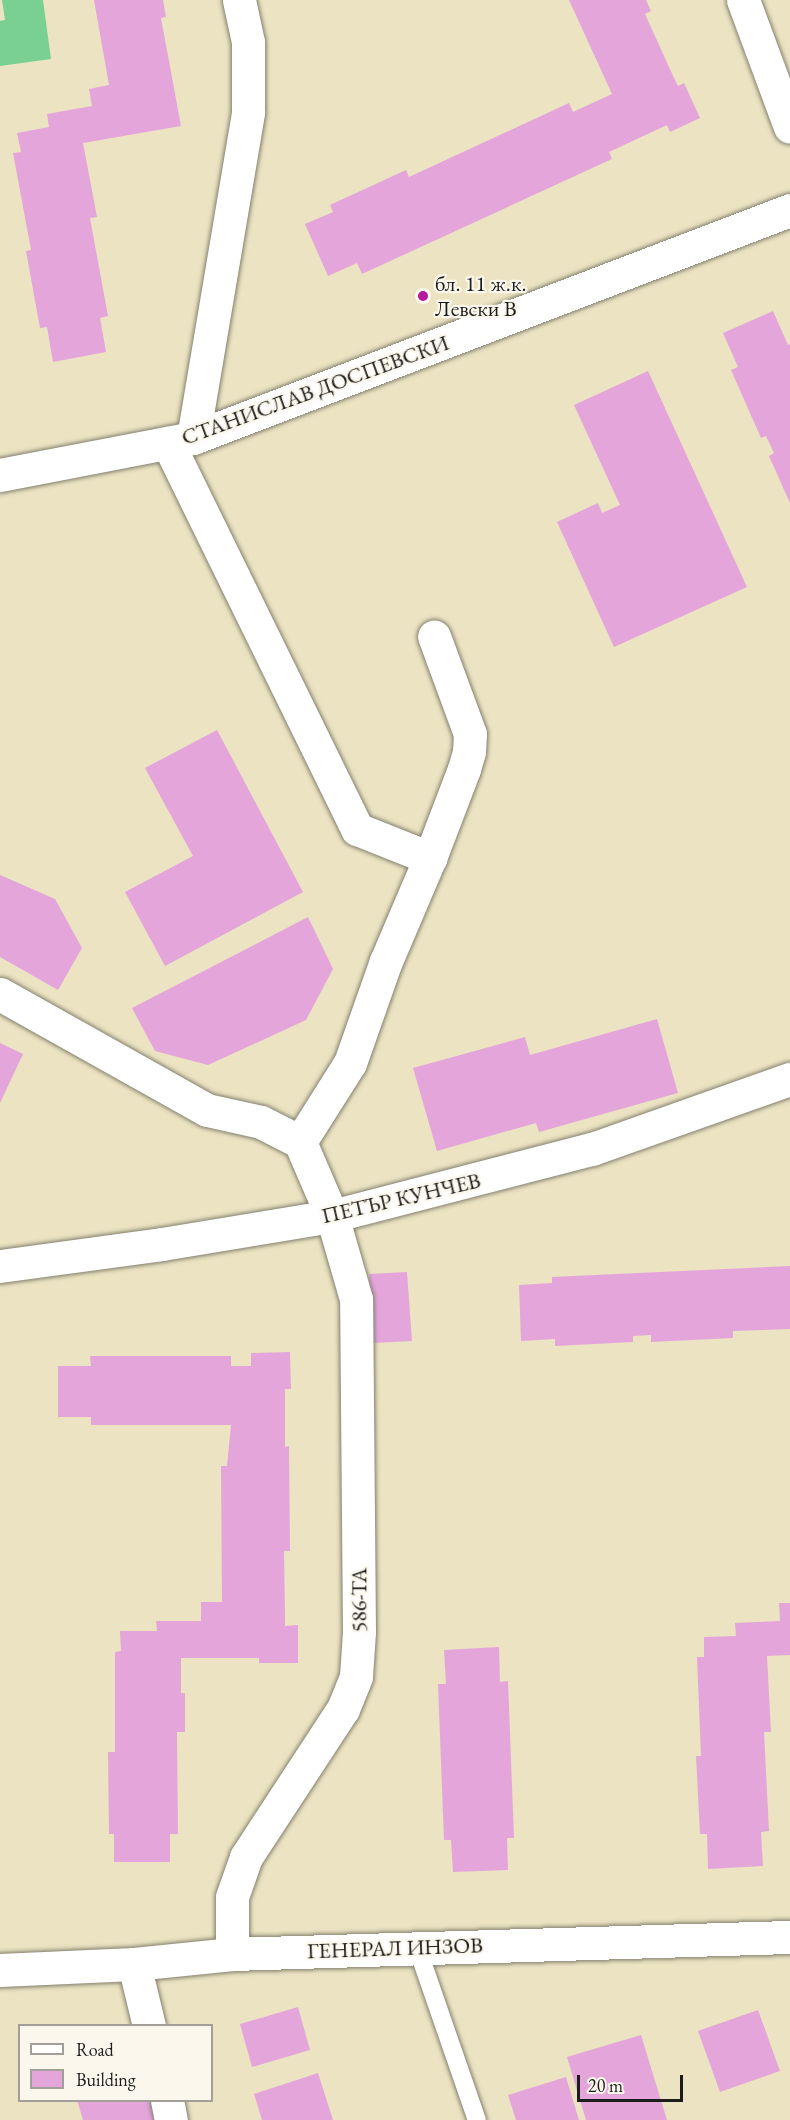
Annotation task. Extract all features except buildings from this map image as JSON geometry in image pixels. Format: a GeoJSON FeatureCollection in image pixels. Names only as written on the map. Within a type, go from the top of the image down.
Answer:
{"type":"FeatureCollection","features":[{"type":"Feature","properties":{"kind":"street"},"geometry":{"type":"LineString","coordinates":[[239,0],[248,42],[248,112],[181,441],[357,829],[430,858]]}},
{"type":"Feature","properties":{"kind":"street"},"geometry":{"type":"LineString","coordinates":[[743,0],[790,126]]}},
{"type":"Feature","properties":{"kind":"street","name":"СТАНИСЛАВ ДОСПЕВСКИ"},"geometry":{"type":"LineString","coordinates":[[0,475],[181,441],[790,210]]}},
{"type":"Feature","properties":{"kind":"street"},"geometry":{"type":"LineString","coordinates":[[0,994],[207,1110],[261,1122],[300,1142],[350,1063],[386,962],[430,858],[469,752],[470,734],[434,636]]}},
{"type":"Feature","properties":{"kind":"street","name":"ПЕТЪР КУНЧЕВ"},"geometry":{"type":"LineString","coordinates":[[0,1266],[162,1244],[332,1216],[592,1149],[790,1079]]}},
{"type":"Feature","properties":{"kind":"street","name":"586-ТА"},"geometry":{"type":"LineString","coordinates":[[232,1954],[232,1897],[246,1857],[343,1709],[356,1676],[359,1632],[356,1299],[332,1216],[300,1142]]}},
{"type":"Feature","properties":{"kind":"street","name":"ГЕНЕРАЛ ИНЗОВ"},"geometry":{"type":"LineString","coordinates":[[0,1970],[134,1964],[232,1954],[790,1936]]}},
{"type":"Feature","properties":{"kind":"street"},"geometry":{"type":"LineString","coordinates":[[134,1964],[149,2024]]}},
{"type":"Feature","properties":{"kind":"street"},"geometry":{"type":"LineString","coordinates":[[167,2102],[171,2120]]}},
{"type":"Feature","properties":{"kind":"lane"},"geometry":{"type":"LineString","coordinates":[[417,1947],[477,2120]]}},
{"type":"Feature","properties":{"kind":"green space"},"geometry":{"type":"Polygon","coordinates":[[[2,0],[43,0],[51,59],[0,66],[0,21],[5,20],[2,0]]]}},
{"type":"Feature","properties":{"kind":"place","name":"бл. 11 ж.к. Левски В"},"geometry":{"type":"Point","coordinates":[423,296]}}]}
